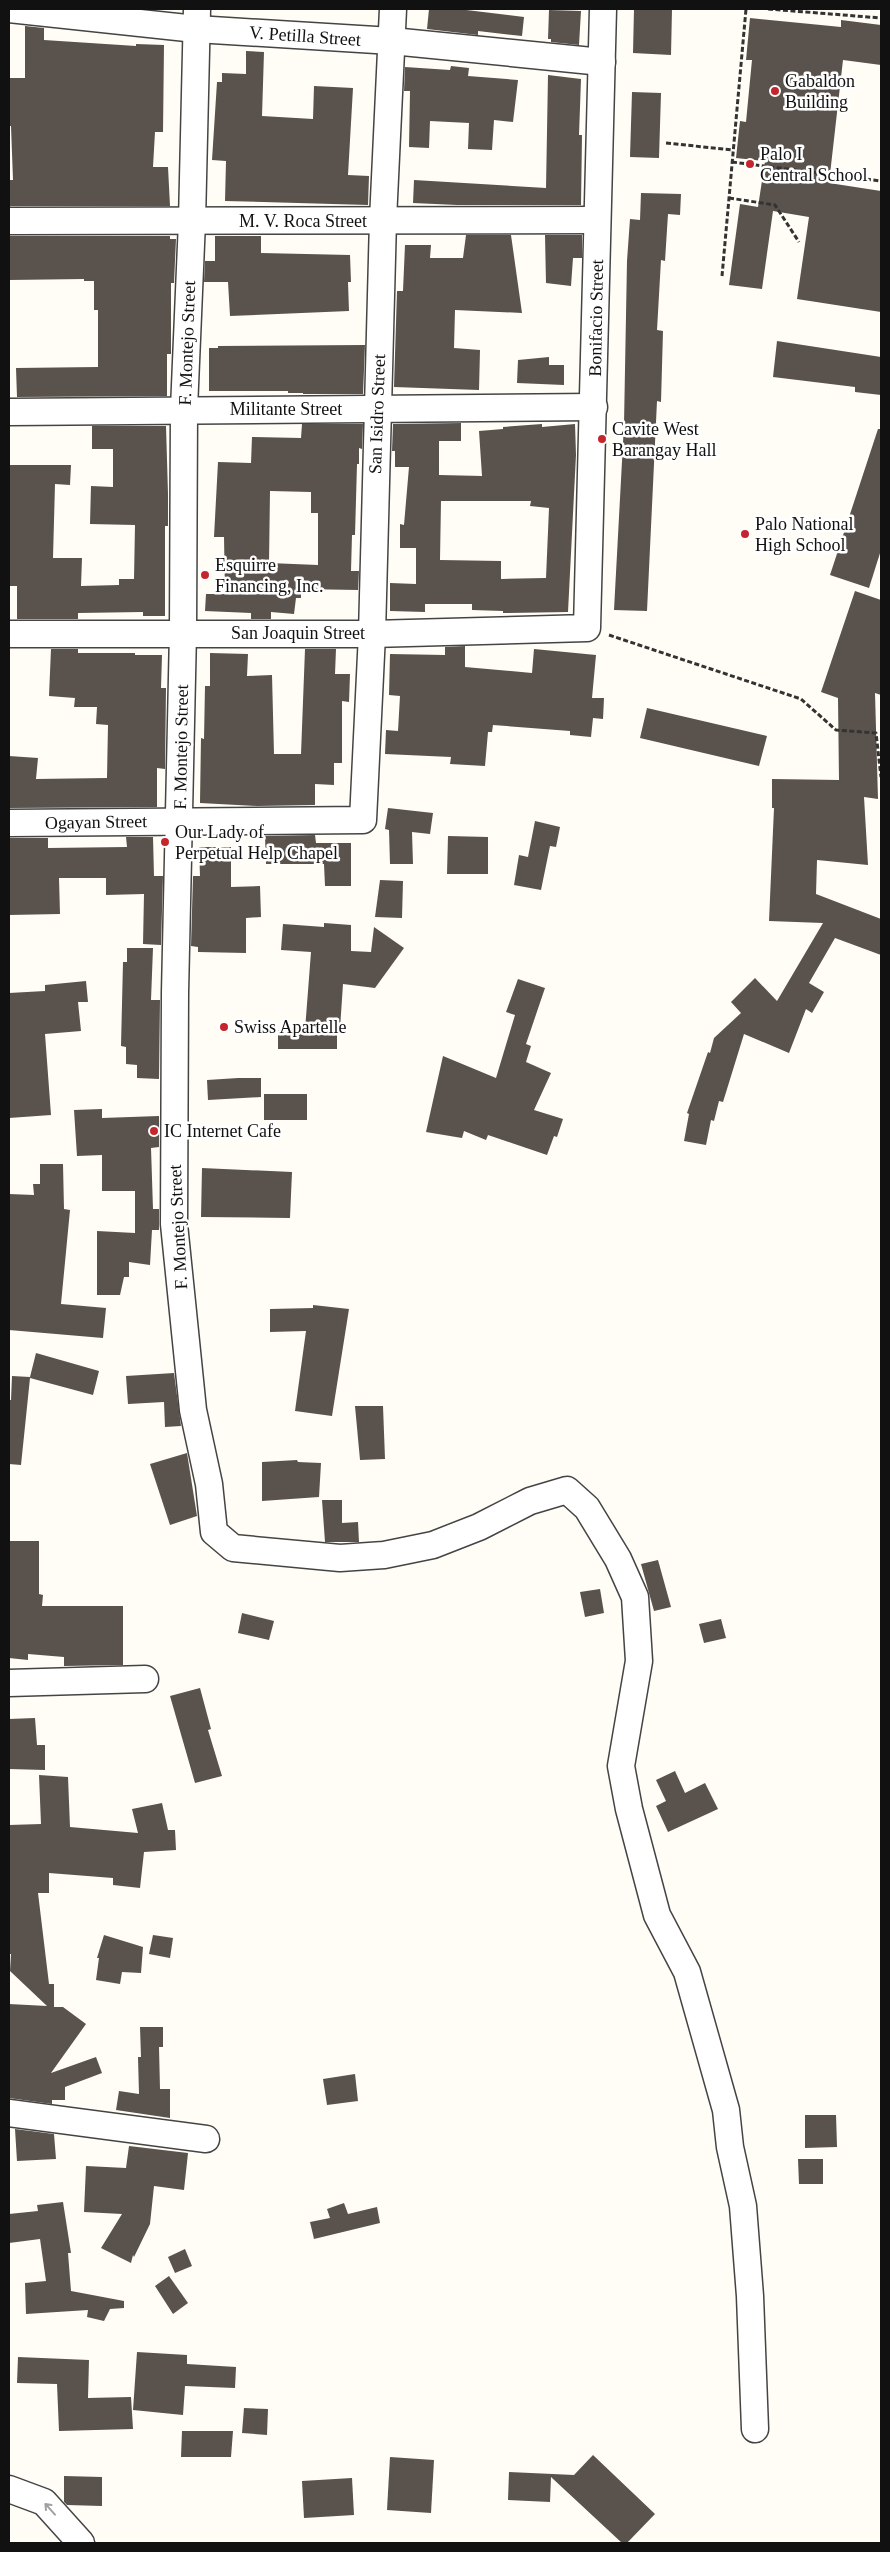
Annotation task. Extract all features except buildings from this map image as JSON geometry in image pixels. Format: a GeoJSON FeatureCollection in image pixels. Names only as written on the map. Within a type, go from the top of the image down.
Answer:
{"type":"FeatureCollection","features":[{"type":"Feature","properties":{"kind":"street","name":"V. Petilla Street"},"geometry":{"type":"LineString","coordinates":[[9,9],[197,19],[602,62]]}},
{"type":"Feature","properties":{"kind":"street","name":"San Isidro Street"},"geometry":{"type":"LineString","coordinates":[[363,820],[372,634],[383,220],[393,9]]}},
{"type":"Feature","properties":{"kind":"street","name":"Bonifacio Street"},"geometry":{"type":"LineString","coordinates":[[587,628],[603,9]]}},
{"type":"Feature","properties":{"kind":"street","name":"F. Montejo Street"},"geometry":{"type":"LineString","coordinates":[[197,19],[192,221],[184,409],[184,632],[179,821],[174,1224],[194,1410],[209,1484],[214,1532],[233,1548],[340,1558],[384,1555],[433,1546],[479,1527],[530,1501],[567,1490],[587,1508],[618,1559],[635,1597],[639,1661],[621,1766],[629,1809],[657,1915],[687,1972],[726,2110],[730,2147],[743,2206],[750,2296],[755,2429]]}},
{"type":"Feature","properties":{"kind":"street","name":"M. V. Roca Street"},"geometry":{"type":"LineString","coordinates":[[9,221],[597,220]]}},
{"type":"Feature","properties":{"kind":"street","name":"Militante Street"},"geometry":{"type":"LineString","coordinates":[[9,412],[184,409],[594,407]]}},
{"type":"Feature","properties":{"kind":"street","name":"San Joaquin Street"},"geometry":{"type":"LineString","coordinates":[[9,634],[184,632],[372,634],[587,628]]}},
{"type":"Feature","properties":{"kind":"street","name":"Ogayan Street"},"geometry":{"type":"LineString","coordinates":[[9,823],[363,820]]}},
{"type":"Feature","properties":{"kind":"street"},"geometry":{"type":"LineString","coordinates":[[9,1683],[145,1679]]}},
{"type":"Feature","properties":{"kind":"street"},"geometry":{"type":"LineString","coordinates":[[9,2113],[206,2139]]}},
{"type":"Feature","properties":{"kind":"street"},"geometry":{"type":"LineString","coordinates":[[9,2489],[44,2502],[81,2543]]}},
{"type":"Feature","properties":{"kind":"path"},"geometry":{"type":"LineString","coordinates":[[722,276],[746,9]]}},
{"type":"Feature","properties":{"kind":"path"},"geometry":{"type":"LineString","coordinates":[[768,9],[881,18]]}},
{"type":"Feature","properties":{"kind":"path"},"geometry":{"type":"LineString","coordinates":[[666,143],[733,150]]}},
{"type":"Feature","properties":{"kind":"path"},"geometry":{"type":"LineString","coordinates":[[732,162],[881,181]]}},
{"type":"Feature","properties":{"kind":"path"},"geometry":{"type":"LineString","coordinates":[[729,198],[775,205],[799,242]]}},
{"type":"Feature","properties":{"kind":"path"},"geometry":{"type":"LineString","coordinates":[[587,628],[801,699],[836,730],[881,733]]}},
{"type":"Feature","properties":{"kind":"path"},"geometry":{"type":"LineString","coordinates":[[876,733],[881,777]]}},
{"type":"Feature","properties":{"kind":"place","name":"Gabaldon Building"},"geometry":{"type":"Point","coordinates":[775,91]}},
{"type":"Feature","properties":{"kind":"place","name":"Palo I Central School"},"geometry":{"type":"Point","coordinates":[750,164]}},
{"type":"Feature","properties":{"kind":"place","name":"Cavite West Barangay Hall"},"geometry":{"type":"Point","coordinates":[602,439]}},
{"type":"Feature","properties":{"kind":"place","name":"Palo National High School"},"geometry":{"type":"Point","coordinates":[745,534]}},
{"type":"Feature","properties":{"kind":"place","name":"Esquirre Financing, Inc."},"geometry":{"type":"Point","coordinates":[205,575]}},
{"type":"Feature","properties":{"kind":"place","name":"Our Lady of Perpetual Help Chapel"},"geometry":{"type":"Point","coordinates":[165,842]}},
{"type":"Feature","properties":{"kind":"place","name":"Swiss Apartelle"},"geometry":{"type":"Point","coordinates":[224,1027]}},
{"type":"Feature","properties":{"kind":"place","name":"IC Internet Cafe"},"geometry":{"type":"Point","coordinates":[154,1131]}}]}
